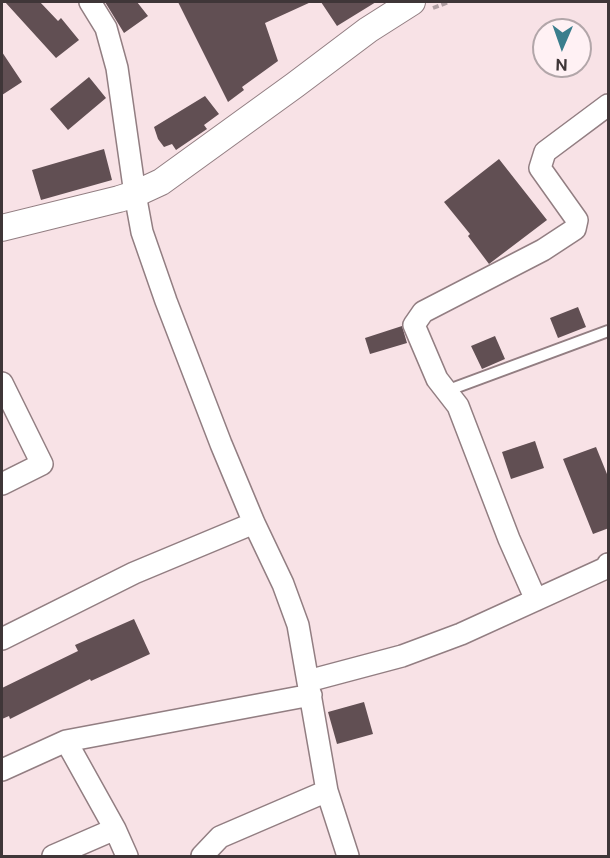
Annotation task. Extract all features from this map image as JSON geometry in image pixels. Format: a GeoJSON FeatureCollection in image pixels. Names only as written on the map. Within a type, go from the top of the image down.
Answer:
{"type":"FeatureCollection","features":[{"type":"Feature","properties":{"kind":"street"},"geometry":{"type":"LineString","coordinates":[[90,2],[106,28],[117,68],[142,232],[166,301],[254,523],[283,584],[298,625],[327,791],[348,856]]}},
{"type":"Feature","properties":{"kind":"street"},"geometry":{"type":"LineString","coordinates":[[2,228],[135,194],[161,182],[368,30],[412,2]]}},
{"type":"Feature","properties":{"kind":"street"},"geometry":{"type":"LineString","coordinates":[[536,600],[509,539],[458,406],[437,379],[414,325],[423,312],[543,250],[575,229],[577,220],[540,168],[545,152],[609,105]]}},
{"type":"Feature","properties":{"kind":"street"},"geometry":{"type":"LineString","coordinates":[[2,383],[42,464],[2,484]]}},
{"type":"Feature","properties":{"kind":"street"},"geometry":{"type":"LineString","coordinates":[[2,639],[134,573],[254,523]]}},
{"type":"Feature","properties":{"kind":"street"},"geometry":{"type":"LineString","coordinates":[[2,770],[66,741],[310,688],[460,634],[608,567],[609,564]]}},
{"type":"Feature","properties":{"kind":"street"},"geometry":{"type":"LineString","coordinates":[[66,741],[115,829],[127,856]]}},
{"type":"Feature","properties":{"kind":"street"},"geometry":{"type":"LineString","coordinates":[[202,856],[220,837],[327,791]]}},
{"type":"Feature","properties":{"kind":"street"},"geometry":{"type":"LineString","coordinates":[[53,856],[115,829]]}},
{"type":"Feature","properties":{"kind":"lane"},"geometry":{"type":"LineString","coordinates":[[446,391],[609,331]]}},
{"type":"Feature","properties":{"kind":"building"},"geometry":{"type":"Polygon","coordinates":[[[5,2],[40,2],[58,21],[61,18],[79,40],[56,58],[5,2]]]}},
{"type":"Feature","properties":{"kind":"building"},"geometry":{"type":"Polygon","coordinates":[[[105,2],[137,2],[148,16],[124,33],[105,2]]]}},
{"type":"Feature","properties":{"kind":"building"},"geometry":{"type":"Polygon","coordinates":[[[178,2],[311,2],[265,23],[278,61],[242,87],[244,90],[228,102],[178,2]]]}},
{"type":"Feature","properties":{"kind":"building"},"geometry":{"type":"Polygon","coordinates":[[[321,2],[376,2],[337,26],[321,2]]]}},
{"type":"Feature","properties":{"kind":"building"},"geometry":{"type":"Polygon","coordinates":[[[2,52],[22,82],[2,95],[2,52]]]}},
{"type":"Feature","properties":{"kind":"building"},"geometry":{"type":"Polygon","coordinates":[[[89,77],[106,98],[68,130],[50,109],[89,77]]]}},
{"type":"Feature","properties":{"kind":"building"},"geometry":{"type":"Polygon","coordinates":[[[205,96],[219,114],[204,125],[207,129],[176,150],[172,144],[164,147],[154,127],[205,96]]]}},
{"type":"Feature","properties":{"kind":"building"},"geometry":{"type":"Polygon","coordinates":[[[104,149],[112,180],[41,200],[32,170],[104,149]]]}},
{"type":"Feature","properties":{"kind":"building"},"geometry":{"type":"Polygon","coordinates":[[[499,159],[547,220],[489,264],[468,236],[470,234],[444,202],[499,159]]]}},
{"type":"Feature","properties":{"kind":"building"},"geometry":{"type":"Polygon","coordinates":[[[578,307],[586,327],[558,338],[550,318],[578,307]]]}},
{"type":"Feature","properties":{"kind":"building"},"geometry":{"type":"Polygon","coordinates":[[[402,326],[407,343],[370,354],[365,338],[402,326]]]}},
{"type":"Feature","properties":{"kind":"building"},"geometry":{"type":"Polygon","coordinates":[[[495,336],[505,359],[482,369],[471,346],[495,336]]]}},
{"type":"Feature","properties":{"kind":"building"},"geometry":{"type":"Polygon","coordinates":[[[535,441],[544,468],[511,479],[502,452],[535,441]]]}},
{"type":"Feature","properties":{"kind":"building"},"geometry":{"type":"Polygon","coordinates":[[[596,447],[609,479],[609,528],[593,534],[563,459],[596,447]]]}},
{"type":"Feature","properties":{"kind":"building"},"geometry":{"type":"Polygon","coordinates":[[[134,619],[150,654],[91,681],[90,679],[10,719],[9,716],[2,719],[2,688],[78,651],[75,645],[134,619]]]}},
{"type":"Feature","properties":{"kind":"building"},"geometry":{"type":"Polygon","coordinates":[[[364,702],[373,734],[337,744],[328,712],[364,702]]]}}]}
